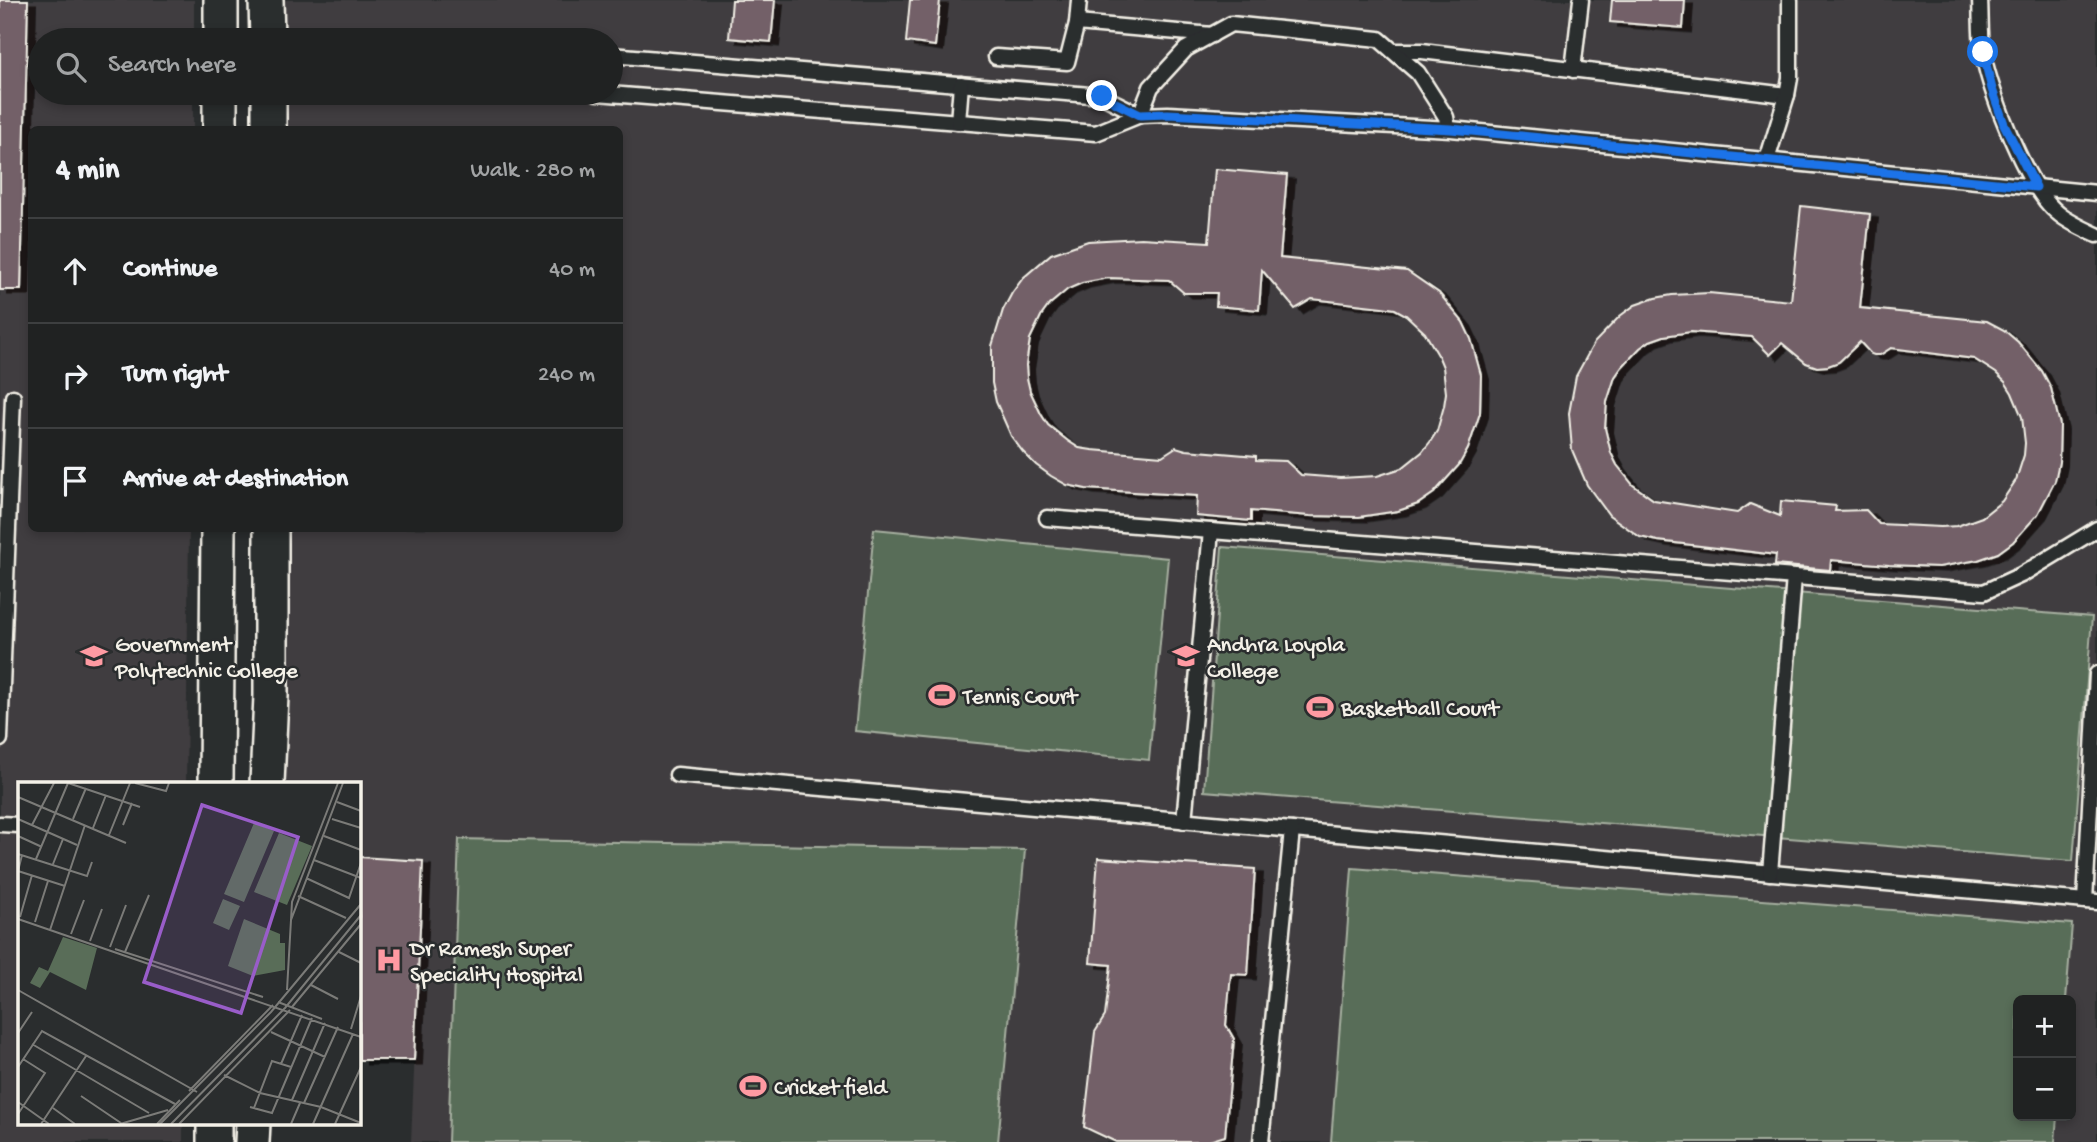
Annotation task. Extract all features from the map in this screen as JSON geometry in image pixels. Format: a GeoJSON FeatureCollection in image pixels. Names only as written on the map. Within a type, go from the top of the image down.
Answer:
{"type":"FeatureCollection","features":[{"type":"Feature","properties":{"kind":"street"},"geometry":{"type":"LineString","coordinates":[[221,0],[221,28]]}},
{"type":"Feature","properties":{"kind":"street"},"geometry":{"type":"LineString","coordinates":[[266,0],[267,28]]}},
{"type":"Feature","properties":{"kind":"street"},"geometry":{"type":"LineString","coordinates":[[220,105],[220,126]]}},
{"type":"Feature","properties":{"kind":"street"},"geometry":{"type":"LineString","coordinates":[[269,105],[269,126]]}},
{"type":"Feature","properties":{"kind":"street"},"geometry":{"type":"LineString","coordinates":[[216,782],[218,532]]}},
{"type":"Feature","properties":{"kind":"street"},"geometry":{"type":"LineString","coordinates":[[267,782],[271,696],[271,532]]}},
{"type":"Feature","properties":{"kind":"street"},"geometry":{"type":"LineString","coordinates":[[214,1124],[214,1142]]}},
{"type":"Feature","properties":{"kind":"street"},"geometry":{"type":"LineString","coordinates":[[252,1142],[253,1124]]}},
{"type":"Feature","properties":{"kind":"lane"},"geometry":{"type":"LineString","coordinates":[[996,57],[1067,62],[1077,23],[1079,0]]}},
{"type":"Feature","properties":{"kind":"lane"},"geometry":{"type":"LineString","coordinates":[[1573,69],[1581,0]]}},
{"type":"Feature","properties":{"kind":"lane"},"geometry":{"type":"LineString","coordinates":[[1766,160],[1787,96],[1790,78],[1790,0]]}},
{"type":"Feature","properties":{"kind":"lane"},"geometry":{"type":"LineString","coordinates":[[1980,0],[1983,52],[2004,124],[2036,187],[2057,214],[2097,234]]}},
{"type":"Feature","properties":{"kind":"lane"},"geometry":{"type":"LineString","coordinates":[[1077,23],[1212,34]]}},
{"type":"Feature","properties":{"kind":"lane"},"geometry":{"type":"LineString","coordinates":[[1140,115],[1151,87],[1186,49],[1231,24],[1379,39],[1418,73],[1446,117],[1448,128]]}},
{"type":"Feature","properties":{"kind":"lane"},"geometry":{"type":"LineString","coordinates":[[1393,51],[1422,51],[1787,96]]}},
{"type":"Feature","properties":{"kind":"lane"},"geometry":{"type":"LineString","coordinates":[[623,56],[1102,96],[1140,115]]}},
{"type":"Feature","properties":{"kind":"lane"},"geometry":{"type":"LineString","coordinates":[[958,122],[961,84]]}},
{"type":"Feature","properties":{"kind":"lane"},"geometry":{"type":"LineString","coordinates":[[623,95],[1096,133],[1140,115],[1168,114],[1448,128],[2097,193]]}},
{"type":"Feature","properties":{"kind":"lane"},"geometry":{"type":"LineString","coordinates":[[0,739],[13,397]]}},
{"type":"Feature","properties":{"kind":"lane"},"geometry":{"type":"LineString","coordinates":[[1047,518],[1984,592],[2021,575],[2097,529]]}},
{"type":"Feature","properties":{"kind":"lane"},"geometry":{"type":"LineString","coordinates":[[1184,821],[1211,531]]}},
{"type":"Feature","properties":{"kind":"lane"},"geometry":{"type":"LineString","coordinates":[[1770,873],[1794,577]]}},
{"type":"Feature","properties":{"kind":"lane"},"geometry":{"type":"LineString","coordinates":[[677,775],[2091,902],[2097,674]]}},
{"type":"Feature","properties":{"kind":"lane"},"geometry":{"type":"LineString","coordinates":[[0,824],[18,825]]}},
{"type":"Feature","properties":{"kind":"lane"},"geometry":{"type":"LineString","coordinates":[[1261,1142],[1292,830]]}},
{"type":"Feature","properties":{"kind":"shaded area","name":"Government Polytechnic College"},"geometry":{"type":"Polygon","coordinates":[[[0,0],[194,0],[194,28],[28,28],[28,105],[193,105],[193,126],[28,126],[28,532],[189,532],[186,782],[18,782],[18,1124],[183,1124],[183,1142],[0,1142],[0,0]]]}},
{"type":"Feature","properties":{"kind":"shaded area","name":"Andhra Loyola College"},"geometry":{"type":"Polygon","coordinates":[[[280,0],[2097,0],[2097,1142],[411,1142],[423,861],[360,857],[360,782],[275,782],[276,532],[623,532],[623,126],[279,126],[279,105],[623,105],[623,28],[280,28],[280,0]]]}},
{"type":"Feature","properties":{"kind":"green space"},"geometry":{"type":"Polygon","coordinates":[[[874,529],[1168,558],[1149,760],[855,731],[874,529]]]}},
{"type":"Feature","properties":{"kind":"green space"},"geometry":{"type":"Polygon","coordinates":[[[1222,547],[2092,617],[2073,861],[1204,791],[1222,547]]]}},
{"type":"Feature","properties":{"kind":"green space"},"geometry":{"type":"Polygon","coordinates":[[[459,839],[1025,850],[998,1142],[448,1142],[459,839]]]}},
{"type":"Feature","properties":{"kind":"green space"},"geometry":{"type":"Polygon","coordinates":[[[1352,868],[2072,924],[2066,995],[2013,995],[2013,1121],[2057,1121],[2055,1142],[1331,1142],[1352,868]]]}},
{"type":"Feature","properties":{"kind":"building"},"geometry":{"type":"Polygon","coordinates":[[[0,0],[28,0],[21,290],[0,290],[0,0]]]}},
{"type":"Feature","properties":{"kind":"building"},"geometry":{"type":"Polygon","coordinates":[[[732,0],[775,0],[771,42],[729,38],[732,0]]]}},
{"type":"Feature","properties":{"kind":"building"},"geometry":{"type":"Polygon","coordinates":[[[910,0],[940,0],[935,46],[906,42],[910,0]]]}},
{"type":"Feature","properties":{"kind":"building"},"geometry":{"type":"Polygon","coordinates":[[[1612,0],[1685,0],[1683,28],[1610,22],[1612,0]]]}},
{"type":"Feature","properties":{"kind":"building"},"geometry":{"type":"Polygon","coordinates":[[[1215,169],[1287,175],[1280,258],[1407,271],[1439,293],[1463,322],[1471,339],[1481,375],[1480,413],[1468,449],[1459,465],[1434,493],[1418,504],[1398,511],[1359,517],[1251,511],[1251,521],[1196,516],[1197,496],[1086,489],[1067,485],[1036,465],[1023,452],[1011,436],[996,402],[992,383],[992,346],[1003,310],[1023,278],[1051,254],[1088,241],[1141,238],[1209,242],[1215,169]],[[1262,270],[1259,310],[1216,306],[1217,293],[1184,293],[1169,280],[1108,278],[1082,283],[1068,289],[1049,305],[1041,316],[1030,339],[1026,365],[1030,391],[1048,425],[1079,448],[1162,456],[1176,447],[1256,456],[1256,460],[1286,461],[1301,475],[1340,478],[1377,476],[1402,468],[1430,442],[1437,431],[1444,406],[1446,393],[1443,367],[1425,333],[1406,315],[1395,309],[1312,299],[1295,309],[1262,270]]]}},
{"type":"Feature","properties":{"kind":"building"},"geometry":{"type":"Polygon","coordinates":[[[1801,206],[1870,214],[1860,308],[1987,321],[2018,342],[2042,371],[2051,388],[2060,425],[2059,462],[2055,481],[2038,514],[2013,542],[1998,553],[1978,560],[1939,567],[1831,560],[1830,570],[1775,565],[1776,555],[1640,537],[1609,515],[1587,485],[1572,450],[1569,413],[1576,376],[1594,343],[1620,316],[1635,305],[1655,298],[1709,293],[1791,301],[1801,206]],[[1691,332],[1664,336],[1640,348],[1615,377],[1607,402],[1605,428],[1611,453],[1633,485],[1654,500],[1737,513],[1750,504],[1780,516],[1781,501],[1836,506],[1835,511],[1866,510],[1879,524],[1941,527],[1957,526],[1982,517],[2002,501],[2016,480],[2024,455],[2022,417],[2005,382],[1974,359],[1891,348],[1880,355],[1874,355],[1860,342],[1839,362],[1817,367],[1806,363],[1782,343],[1770,355],[1752,337],[1691,332]]]}},
{"type":"Feature","properties":{"kind":"building","name":"Dr Ramesh Super Speciality Hospital"},"geometry":{"type":"Polygon","coordinates":[[[360,857],[423,861],[414,1060],[360,1060],[360,857]]]}},
{"type":"Feature","properties":{"kind":"building"},"geometry":{"type":"Polygon","coordinates":[[[1098,858],[1255,869],[1248,975],[1231,974],[1226,1025],[1234,1039],[1225,1136],[1206,1142],[1116,1142],[1084,1127],[1095,1032],[1105,1016],[1111,965],[1090,963],[1098,858]]]}},
{"type":"Feature","properties":{"kind":"place","name":"Government Polytechnic College"},"geometry":{"type":"Point","coordinates":[94,656]}},
{"type":"Feature","properties":{"kind":"place","name":"Andhra Loyola College"},"geometry":{"type":"Point","coordinates":[1186,656]}},
{"type":"Feature","properties":{"kind":"place","name":"Tennis Court"},"geometry":{"type":"Point","coordinates":[942,695]}},
{"type":"Feature","properties":{"kind":"place","name":"Basketball Court"},"geometry":{"type":"Point","coordinates":[1320,707]}},
{"type":"Feature","properties":{"kind":"place","name":"Dr Ramesh Super Speciality Hospital"},"geometry":{"type":"Point","coordinates":[389,960]}},
{"type":"Feature","properties":{"kind":"place","name":"Cricket field"},"geometry":{"type":"Point","coordinates":[753,1086]}},
{"type":"Feature","properties":{"kind":"route"},"geometry":{"type":"LineString","coordinates":[[1102,96],[1140,115],[1168,114],[1451,129],[2036,187],[2004,124],[1983,52]]}}]}
